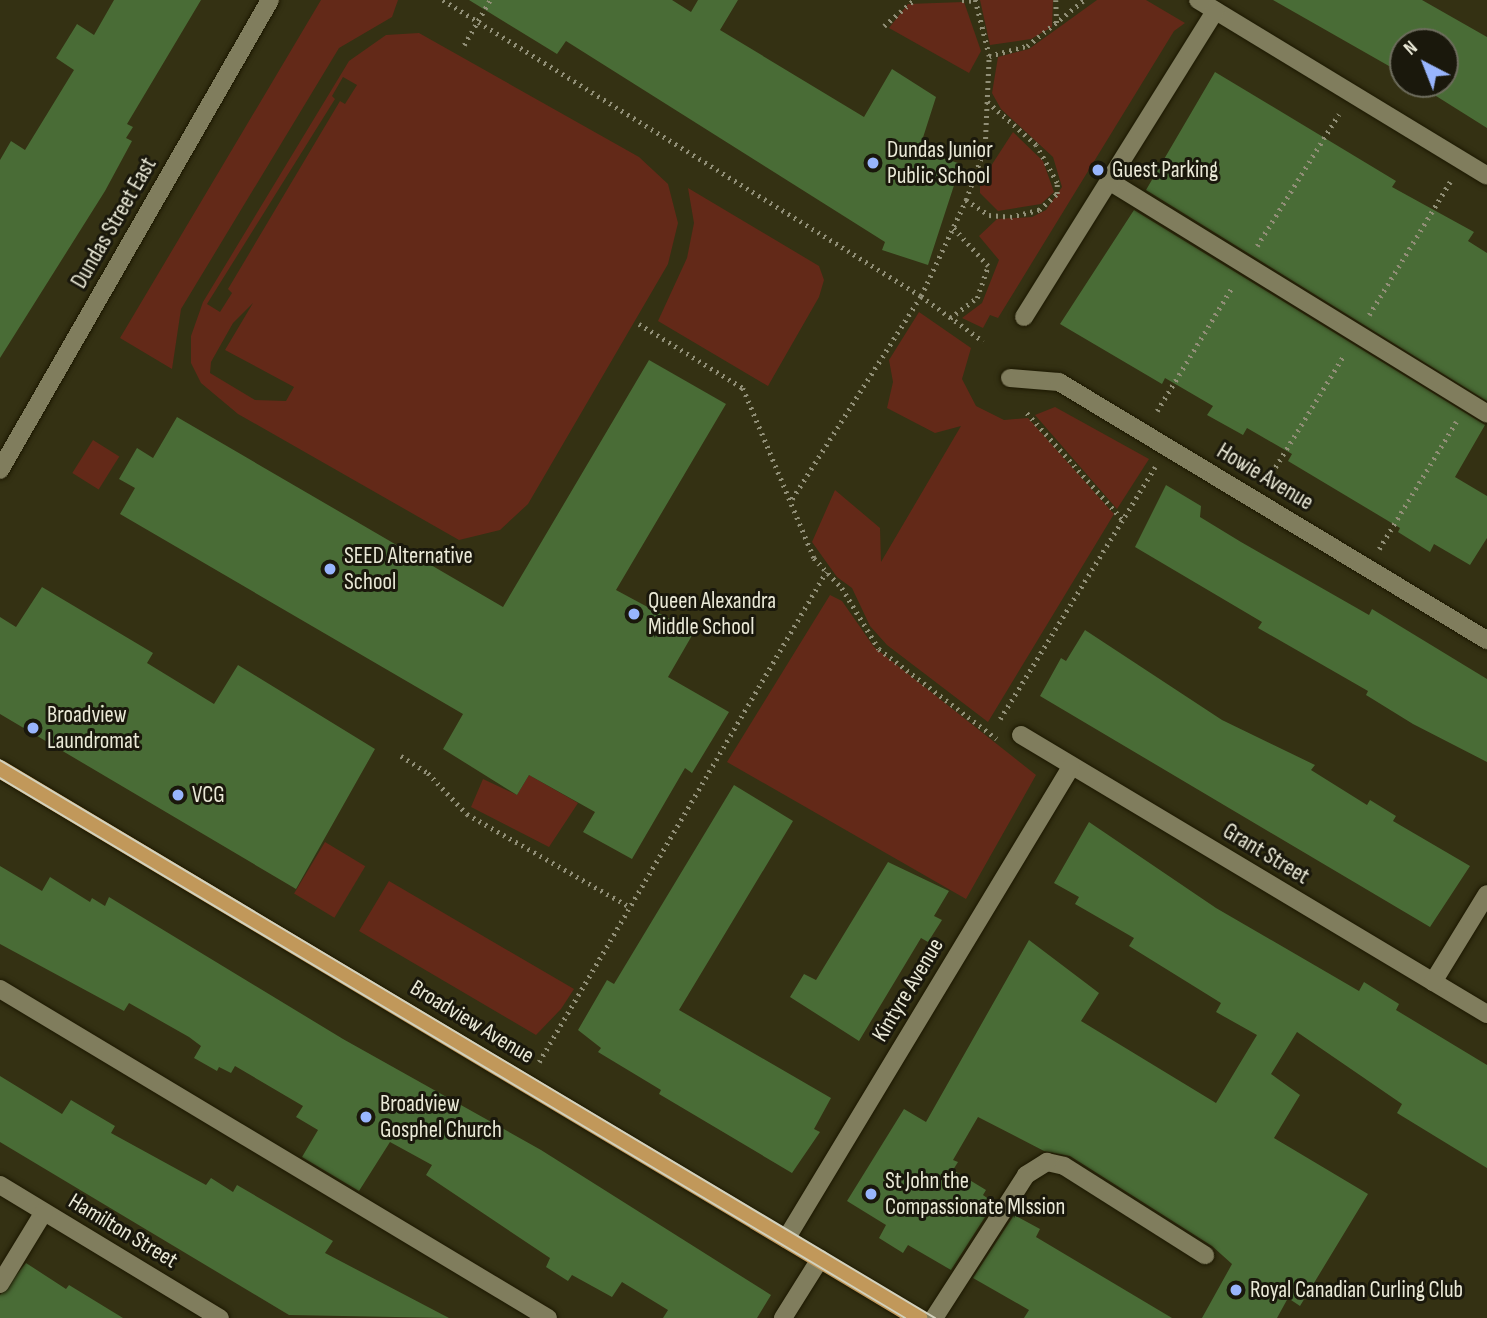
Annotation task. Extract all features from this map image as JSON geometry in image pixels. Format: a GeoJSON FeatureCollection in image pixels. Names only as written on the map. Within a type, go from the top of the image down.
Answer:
{"type":"FeatureCollection","features":[{"type":"Feature","properties":{"kind":"main road","name":"Broadview Avenue"},"geometry":{"type":"LineString","coordinates":[[0,769],[918,1318]]}},
{"type":"Feature","properties":{"kind":"street","name":"Dundas Street East"},"geometry":{"type":"LineString","coordinates":[[0,470],[270,0]]}},
{"type":"Feature","properties":{"kind":"street"},"geometry":{"type":"LineString","coordinates":[[1198,0],[1487,176]]}},
{"type":"Feature","properties":{"kind":"street"},"geometry":{"type":"LineString","coordinates":[[1024,317],[1215,11]]}},
{"type":"Feature","properties":{"kind":"street"},"geometry":{"type":"LineString","coordinates":[[1109,181],[1487,414]]}},
{"type":"Feature","properties":{"kind":"street","name":"Howie Avenue"},"geometry":{"type":"LineString","coordinates":[[1010,378],[1059,382],[1487,640]]}},
{"type":"Feature","properties":{"kind":"street","name":"Grant Street"},"geometry":{"type":"LineString","coordinates":[[1021,735],[1071,768],[1487,1014]]}},
{"type":"Feature","properties":{"kind":"street","name":"Kintyre Avenue"},"geometry":{"type":"LineString","coordinates":[[786,1239],[1071,768]]}},
{"type":"Feature","properties":{"kind":"street"},"geometry":{"type":"LineString","coordinates":[[1433,982],[1487,894]]}},
{"type":"Feature","properties":{"kind":"street"},"geometry":{"type":"LineString","coordinates":[[0,989],[548,1318]]}},
{"type":"Feature","properties":{"kind":"street"},"geometry":{"type":"LineString","coordinates":[[934,1318],[1026,1175],[1047,1161],[1205,1255]]}},
{"type":"Feature","properties":{"kind":"street","name":"Hamilton Street"},"geometry":{"type":"LineString","coordinates":[[0,1185],[220,1318]]}},
{"type":"Feature","properties":{"kind":"street"},"geometry":{"type":"LineString","coordinates":[[0,1284],[44,1212]]}},
{"type":"Feature","properties":{"kind":"street"},"geometry":{"type":"LineString","coordinates":[[783,1318],[820,1259]]}},
{"type":"Feature","properties":{"kind":"path"},"geometry":{"type":"LineString","coordinates":[[443,0],[922,296],[982,341]]}},
{"type":"Feature","properties":{"kind":"path"},"geometry":{"type":"LineString","coordinates":[[464,45],[490,0]]}},
{"type":"Feature","properties":{"kind":"path"},"geometry":{"type":"LineString","coordinates":[[884,26],[898,8],[914,0]]}},
{"type":"Feature","properties":{"kind":"path"},"geometry":{"type":"LineString","coordinates":[[792,500],[922,296],[966,200],[985,146],[989,56],[975,1],[962,0]]}},
{"type":"Feature","properties":{"kind":"path"},"geometry":{"type":"LineString","coordinates":[[1056,0],[1056,27]]}},
{"type":"Feature","properties":{"kind":"path"},"geometry":{"type":"LineString","coordinates":[[989,56],[1027,46],[1056,27],[1084,0]]}},
{"type":"Feature","properties":{"kind":"path"},"geometry":{"type":"LineString","coordinates":[[966,200],[989,215],[1010,217],[1039,210],[1057,194],[1036,145],[986,101]]}},
{"type":"Feature","properties":{"kind":"path"},"geometry":{"type":"LineString","coordinates":[[950,318],[977,298],[988,265],[953,228]]}},
{"type":"Feature","properties":{"kind":"path"},"geometry":{"type":"LineString","coordinates":[[639,324],[743,388],[814,558],[879,649],[990,734],[1158,460]]}},
{"type":"Feature","properties":{"kind":"path"},"geometry":{"type":"LineString","coordinates":[[1367,568],[1468,402]]}},
{"type":"Feature","properties":{"kind":"path"},"geometry":{"type":"LineString","coordinates":[[1027,413],[1122,519]]}},
{"type":"Feature","properties":{"kind":"path"},"geometry":{"type":"LineString","coordinates":[[527,1084],[826,572]]}},
{"type":"Feature","properties":{"kind":"path"},"geometry":{"type":"LineString","coordinates":[[401,756],[428,773],[467,814],[630,907]]}},
{"type":"Feature","properties":{"kind":"shaded area"},"geometry":{"type":"Polygon","coordinates":[[[321,0],[398,0],[392,17],[339,48],[181,309],[172,369],[120,338],[321,0]]]}},
{"type":"Feature","properties":{"kind":"shaded area"},"geometry":{"type":"Polygon","coordinates":[[[980,0],[1053,0],[1052,27],[1031,39],[990,45],[980,0]]]}},
{"type":"Feature","properties":{"kind":"shaded area"},"geometry":{"type":"Polygon","coordinates":[[[1097,0],[1146,0],[1185,23],[1174,31],[998,318],[990,315],[983,328],[962,318],[982,303],[999,260],[979,236],[997,219],[1032,217],[1046,210],[1062,187],[1053,157],[1001,109],[992,93],[998,57],[1029,49],[1097,0]]]}},
{"type":"Feature","properties":{"kind":"shaded area"},"geometry":{"type":"Polygon","coordinates":[[[964,2],[981,51],[969,73],[889,28],[908,4],[964,2]]]}},
{"type":"Feature","properties":{"kind":"shaded area"},"geometry":{"type":"Polygon","coordinates":[[[419,33],[639,157],[668,184],[678,223],[668,264],[528,504],[500,530],[459,540],[238,414],[201,383],[191,363],[191,336],[203,302],[349,61],[386,35],[419,33]],[[343,77],[332,96],[335,99],[207,304],[220,312],[232,293],[228,289],[340,101],[345,104],[357,85],[343,77]],[[253,303],[233,323],[211,362],[210,373],[255,400],[286,401],[294,387],[225,350],[253,303]]]}},
{"type":"Feature","properties":{"kind":"shaded area"},"geometry":{"type":"Polygon","coordinates":[[[1013,132],[1043,161],[1054,192],[1041,204],[998,211],[980,193],[980,183],[1013,132]]]}},
{"type":"Feature","properties":{"kind":"shaded area"},"geometry":{"type":"Polygon","coordinates":[[[688,188],[819,266],[824,280],[819,297],[768,386],[658,321],[687,258],[694,223],[688,188]]]}},
{"type":"Feature","properties":{"kind":"shaded area"},"geometry":{"type":"Polygon","coordinates":[[[919,312],[971,348],[962,379],[976,406],[1004,420],[1028,418],[1114,514],[988,722],[887,645],[870,626],[852,588],[837,577],[812,542],[835,490],[880,528],[881,562],[961,426],[935,433],[887,408],[893,382],[889,360],[919,312]]]}},
{"type":"Feature","properties":{"kind":"shaded area"},"geometry":{"type":"Polygon","coordinates":[[[1055,407],[1149,459],[1117,509],[1035,415],[1055,407]]]}},
{"type":"Feature","properties":{"kind":"shaded area"},"geometry":{"type":"Polygon","coordinates":[[[93,440],[119,456],[99,490],[72,473],[93,440]]]}},
{"type":"Feature","properties":{"kind":"shaded area"},"geometry":{"type":"Polygon","coordinates":[[[830,595],[842,601],[874,647],[1036,775],[966,899],[727,762],[830,595]]]}},
{"type":"Feature","properties":{"kind":"shaded area"},"geometry":{"type":"Polygon","coordinates":[[[529,775],[578,803],[549,847],[471,807],[483,779],[517,795],[529,775]]]}},
{"type":"Feature","properties":{"kind":"shaded area"},"geometry":{"type":"Polygon","coordinates":[[[325,842],[365,866],[334,918],[294,893],[325,842]]]}},
{"type":"Feature","properties":{"kind":"shaded area"},"geometry":{"type":"Polygon","coordinates":[[[389,881],[574,989],[561,1009],[536,1035],[359,931],[389,881]]]}},
{"type":"Feature","properties":{"kind":"building"},"geometry":{"type":"Polygon","coordinates":[[[114,0],[201,0],[127,124],[133,127],[126,138],[132,141],[105,191],[0,358],[0,160],[11,141],[25,150],[74,70],[56,58],[77,24],[94,35],[114,0]]]}},
{"type":"Feature","properties":{"kind":"building"},"geometry":{"type":"Polygon","coordinates":[[[469,0],[672,0],[691,12],[698,0],[738,0],[720,30],[864,117],[892,69],[936,97],[919,150],[961,164],[928,265],[882,250],[885,242],[566,41],[557,54],[469,0]]]}},
{"type":"Feature","properties":{"kind":"building"},"geometry":{"type":"Polygon","coordinates":[[[1273,0],[1422,0],[1487,37],[1487,128],[1439,98],[1459,98],[1459,28],[1389,28],[1389,66],[1273,0]]]}},
{"type":"Feature","properties":{"kind":"building"},"geometry":{"type":"Polygon","coordinates":[[[1215,72],[1396,181],[1392,187],[1474,232],[1468,241],[1487,253],[1487,401],[1146,190],[1215,72]]]}},
{"type":"Feature","properties":{"kind":"building"},"geometry":{"type":"Polygon","coordinates":[[[1134,210],[1485,425],[1455,477],[1487,496],[1487,538],[1470,565],[1434,544],[1430,552],[1398,532],[1400,528],[1288,461],[1292,454],[1247,428],[1243,435],[1207,415],[1213,406],[1165,378],[1162,384],[1060,324],[1134,210]]]}},
{"type":"Feature","properties":{"kind":"building"},"geometry":{"type":"Polygon","coordinates":[[[649,360],[726,404],[616,590],[694,632],[668,677],[729,712],[692,773],[685,768],[632,859],[583,832],[595,812],[529,775],[517,795],[443,749],[463,714],[120,514],[135,488],[119,479],[137,448],[153,458],[177,417],[503,607],[649,360]]]}},
{"type":"Feature","properties":{"kind":"building"},"geometry":{"type":"Polygon","coordinates":[[[1166,485],[1201,506],[1200,517],[1241,542],[1369,615],[1372,609],[1487,679],[1487,762],[1413,724],[1366,695],[1368,691],[1258,628],[1262,622],[1135,547],[1166,485]]]}},
{"type":"Feature","properties":{"kind":"building"},"geometry":{"type":"Polygon","coordinates":[[[42,587],[153,653],[147,663],[214,704],[238,665],[375,749],[296,889],[0,714],[0,617],[16,627],[42,587]]]}},
{"type":"Feature","properties":{"kind":"building"},"geometry":{"type":"Polygon","coordinates":[[[1085,630],[1222,720],[1315,765],[1311,770],[1367,805],[1370,800],[1396,816],[1393,821],[1470,866],[1430,927],[1040,696],[1061,658],[1066,661],[1085,630]]]}},
{"type":"Feature","properties":{"kind":"building"},"geometry":{"type":"Polygon","coordinates":[[[734,785],[793,821],[679,1010],[831,1098],[814,1129],[820,1132],[792,1173],[659,1094],[661,1090],[598,1052],[601,1048],[578,1030],[607,980],[614,984],[734,785]]]}},
{"type":"Feature","properties":{"kind":"building"},"geometry":{"type":"Polygon","coordinates":[[[1089,822],[1216,908],[1359,991],[1364,982],[1399,1004],[1396,1010],[1487,1065],[1487,1168],[1397,1113],[1402,1104],[1297,1032],[1271,1074],[1300,1095],[1274,1138],[1368,1194],[1300,1306],[1288,1298],[1277,1318],[1202,1318],[1232,1264],[1212,1246],[1070,1156],[1044,1151],[978,1117],[953,1160],[958,1162],[953,1170],[986,1190],[983,1195],[994,1203],[951,1270],[908,1245],[903,1253],[879,1238],[886,1225],[847,1201],[904,1109],[926,1122],[1029,940],[1099,993],[1081,1021],[1216,1103],[1257,1035],[1216,1012],[1221,1003],[1129,946],[1134,938],[1075,904],[1079,897],[1054,883],[1089,822]]]}},
{"type":"Feature","properties":{"kind":"building"},"geometry":{"type":"Polygon","coordinates":[[[888,862],[949,891],[934,916],[942,920],[928,942],[921,938],[859,1041],[790,997],[804,974],[816,980],[888,862]]]}},
{"type":"Feature","properties":{"kind":"building"},"geometry":{"type":"Polygon","coordinates":[[[0,866],[42,891],[50,877],[90,902],[92,898],[105,906],[109,897],[343,1039],[541,1150],[771,1295],[757,1318],[663,1318],[668,1310],[622,1282],[612,1297],[572,1275],[568,1281],[546,1267],[550,1258],[426,1175],[432,1165],[390,1142],[359,1191],[302,1157],[318,1130],[296,1117],[303,1106],[235,1066],[231,1073],[219,1067],[217,1071],[194,1058],[201,1046],[189,1037],[129,1003],[124,1011],[0,944],[0,866]]]}},
{"type":"Feature","properties":{"kind":"building"},"geometry":{"type":"Polygon","coordinates":[[[0,1076],[62,1114],[71,1100],[115,1126],[111,1133],[206,1185],[211,1178],[233,1192],[237,1185],[333,1241],[325,1253],[449,1318],[289,1315],[0,1142],[0,1076]]]}},
{"type":"Feature","properties":{"kind":"building"},"geometry":{"type":"Polygon","coordinates":[[[1014,1215],[1040,1229],[1036,1237],[1172,1318],[1024,1318],[1029,1310],[973,1278],[1014,1215]]]}},
{"type":"Feature","properties":{"kind":"building"},"geometry":{"type":"Polygon","coordinates":[[[26,1263],[66,1289],[69,1285],[123,1318],[0,1318],[0,1295],[26,1263]]]}},
{"type":"Feature","properties":{"kind":"tram line"},"geometry":{"type":"LineString","coordinates":[[0,760],[935,1318]]}},
{"type":"Feature","properties":{"kind":"tram line"},"geometry":{"type":"LineString","coordinates":[[0,778],[905,1318]]}},
{"type":"Feature","properties":{"kind":"place","name":"Dundas Junior Public School"},"geometry":{"type":"Point","coordinates":[873,163]}},
{"type":"Feature","properties":{"kind":"place","name":"Guest Parking"},"geometry":{"type":"Point","coordinates":[1098,170]}},
{"type":"Feature","properties":{"kind":"place","name":"SEED Alternative School"},"geometry":{"type":"Point","coordinates":[330,569]}},
{"type":"Feature","properties":{"kind":"place","name":"Queen Alexandra Middle School"},"geometry":{"type":"Point","coordinates":[634,614]}},
{"type":"Feature","properties":{"kind":"place","name":"Broadview Laundromat"},"geometry":{"type":"Point","coordinates":[33,728]}},
{"type":"Feature","properties":{"kind":"place","name":"VCG"},"geometry":{"type":"Point","coordinates":[178,795]}},
{"type":"Feature","properties":{"kind":"place","name":"Broadview Gosphel Church"},"geometry":{"type":"Point","coordinates":[366,1117]}},
{"type":"Feature","properties":{"kind":"place","name":"St John the Compassionate MIssion"},"geometry":{"type":"Point","coordinates":[871,1194]}},
{"type":"Feature","properties":{"kind":"place","name":"Royal Canadian Curling Club"},"geometry":{"type":"Point","coordinates":[1236,1290]}}]}
